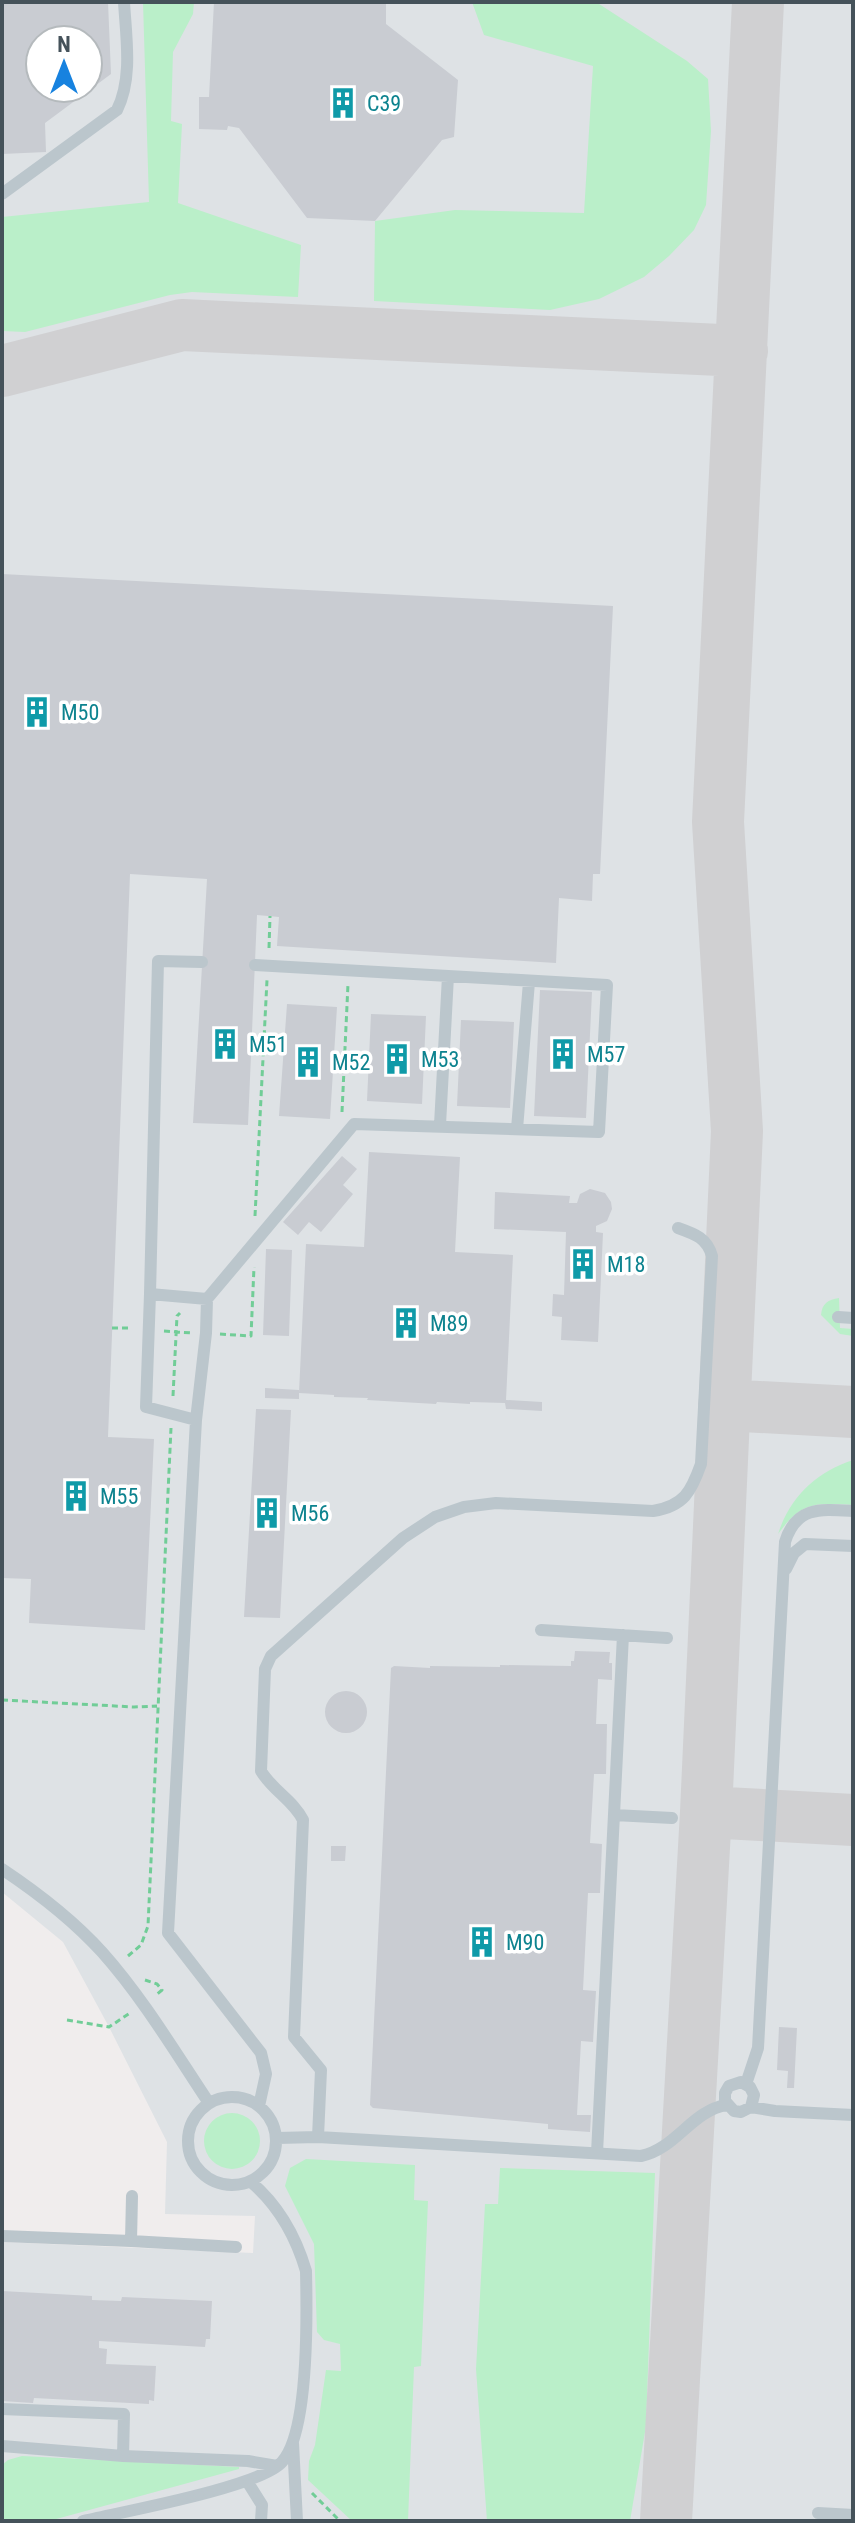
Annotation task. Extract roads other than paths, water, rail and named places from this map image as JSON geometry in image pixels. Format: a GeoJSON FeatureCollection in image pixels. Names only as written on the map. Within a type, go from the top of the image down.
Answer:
{"type":"FeatureCollection","features":[{"type":"Feature","properties":{"kind":"lane"},"geometry":{"type":"LineString","coordinates":[[2,194],[117,110],[124,96],[127,64],[124,2]]}},
{"type":"Feature","properties":{"kind":"lane"},"geometry":{"type":"LineString","coordinates":[[196,1420],[146,1407],[158,961],[202,962]]}},
{"type":"Feature","properties":{"kind":"lane"},"geometry":{"type":"LineString","coordinates":[[255,965],[607,985],[599,1132],[354,1124],[207,1299],[196,1420],[168,1933],[261,2053],[266,2074],[259,2106]]}},
{"type":"Feature","properties":{"kind":"lane"},"geometry":{"type":"LineString","coordinates":[[440,1125],[448,976]]}},
{"type":"Feature","properties":{"kind":"lane"},"geometry":{"type":"LineString","coordinates":[[517,1129],[529,982]]}},
{"type":"Feature","properties":{"kind":"lane"},"geometry":{"type":"LineString","coordinates":[[318,2137],[321,2070],[294,2037],[303,1820],[297,1807],[268,1784],[261,1771],[265,1669],[271,1656],[403,1538],[435,1517],[464,1507],[496,1503],[653,1511],[671,1508],[682,1499],[701,1464],[712,1256],[709,1246],[701,1237],[678,1228]]}},
{"type":"Feature","properties":{"kind":"lane"},"geometry":{"type":"LineString","coordinates":[[150,1294],[207,1299]]}},
{"type":"Feature","properties":{"kind":"lane"},"geometry":{"type":"LineString","coordinates":[[838,1317],[853,1318]]}},
{"type":"Feature","properties":{"kind":"lane"},"geometry":{"type":"LineString","coordinates":[[746,2084],[758,2048],[785,1542],[789,1527],[812,1511],[853,1511]]}},
{"type":"Feature","properties":{"kind":"lane"},"geometry":{"type":"LineString","coordinates":[[783,1575],[794,1553],[805,1544],[853,1546]]}},
{"type":"Feature","properties":{"kind":"lane"},"geometry":{"type":"LineString","coordinates":[[541,1630],[667,1638]]}},
{"type":"Feature","properties":{"kind":"lane"},"geometry":{"type":"LineString","coordinates":[[597,2153],[623,1635]]}},
{"type":"Feature","properties":{"kind":"lane"},"geometry":{"type":"LineString","coordinates":[[614,1815],[672,1818]]}},
{"type":"Feature","properties":{"kind":"lane"},"geometry":{"type":"LineString","coordinates":[[2,1869],[40,1896],[102,1952],[143,2004],[209,2103]]}},
{"type":"Feature","properties":{"kind":"lane"},"geometry":{"type":"LineString","coordinates":[[751,2107],[754,2095],[746,2084],[737,2082],[729,2086],[725,2093],[727,2105],[734,2111],[741,2112],[751,2107],[853,2115]]}},
{"type":"Feature","properties":{"kind":"lane"},"geometry":{"type":"LineString","coordinates":[[236,2097],[259,2106],[274,2126],[277,2138],[271,2164],[251,2182],[238,2186],[224,2186],[200,2173],[187,2148],[187,2134],[200,2110],[209,2103],[236,2097]]}},
{"type":"Feature","properties":{"kind":"lane"},"geometry":{"type":"LineString","coordinates":[[277,2138],[318,2137],[641,2156],[656,2153],[702,2115],[727,2105]]}},
{"type":"Feature","properties":{"kind":"lane"},"geometry":{"type":"LineString","coordinates":[[251,2182],[266,2195],[285,2223],[306,2271],[302,2409],[293,2443],[297,2521]]}},
{"type":"Feature","properties":{"kind":"lane"},"geometry":{"type":"LineString","coordinates":[[131,2241],[132,2196]]}},
{"type":"Feature","properties":{"kind":"lane"},"geometry":{"type":"LineString","coordinates":[[2,2236],[236,2247]]}},
{"type":"Feature","properties":{"kind":"lane"},"geometry":{"type":"LineString","coordinates":[[2,2409],[124,2414],[123,2456]]}},
{"type":"Feature","properties":{"kind":"lane"},"geometry":{"type":"LineString","coordinates":[[83,2521],[247,2481],[277,2466],[293,2443]]}},
{"type":"Feature","properties":{"kind":"lane"},"geometry":{"type":"LineString","coordinates":[[2,2446],[123,2456],[248,2461],[277,2466]]}},
{"type":"Feature","properties":{"kind":"lane"},"geometry":{"type":"LineString","coordinates":[[247,2481],[262,2505],[261,2521]]}},
{"type":"Feature","properties":{"kind":"lane"},"geometry":{"type":"LineString","coordinates":[[818,2513],[853,2515]]}},
{"type":"Feature","properties":{"kind":"place","name":"C39"},"geometry":{"type":"Point","coordinates":[343,103]}},
{"type":"Feature","properties":{"kind":"place","name":"M50"},"geometry":{"type":"Point","coordinates":[37,712]}},
{"type":"Feature","properties":{"kind":"place","name":"M51"},"geometry":{"type":"Point","coordinates":[225,1044]}},
{"type":"Feature","properties":{"kind":"place","name":"M57"},"geometry":{"type":"Point","coordinates":[563,1054]}},
{"type":"Feature","properties":{"kind":"place","name":"M53"},"geometry":{"type":"Point","coordinates":[397,1059]}},
{"type":"Feature","properties":{"kind":"place","name":"M52"},"geometry":{"type":"Point","coordinates":[308,1062]}},
{"type":"Feature","properties":{"kind":"place","name":"M18"},"geometry":{"type":"Point","coordinates":[583,1264]}},
{"type":"Feature","properties":{"kind":"place","name":"M89"},"geometry":{"type":"Point","coordinates":[406,1323]}},
{"type":"Feature","properties":{"kind":"place","name":"M55"},"geometry":{"type":"Point","coordinates":[76,1496]}},
{"type":"Feature","properties":{"kind":"place","name":"M56"},"geometry":{"type":"Point","coordinates":[267,1513]}},
{"type":"Feature","properties":{"kind":"place","name":"M90"},"geometry":{"type":"Point","coordinates":[482,1942]}}]}
